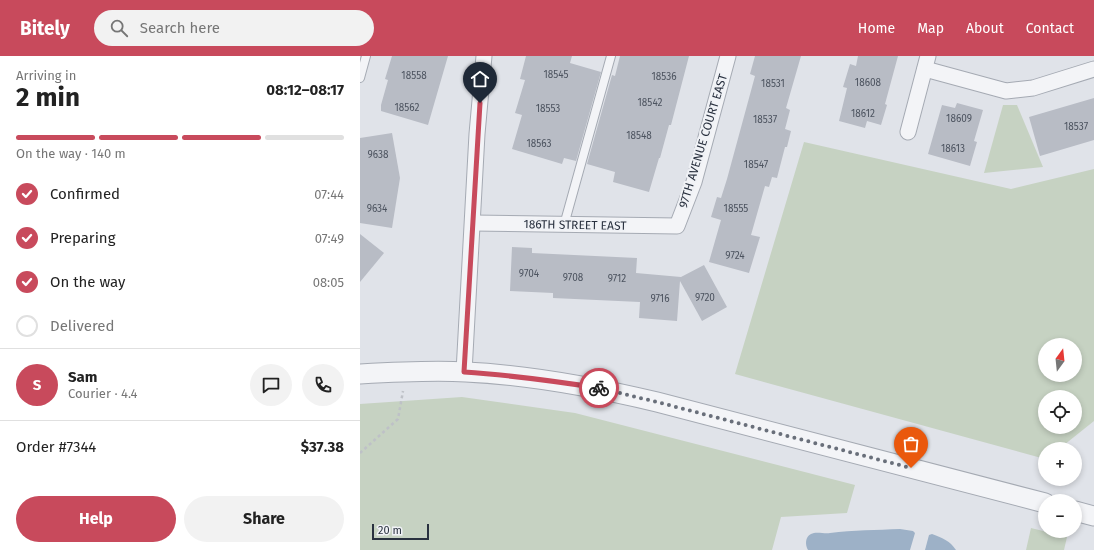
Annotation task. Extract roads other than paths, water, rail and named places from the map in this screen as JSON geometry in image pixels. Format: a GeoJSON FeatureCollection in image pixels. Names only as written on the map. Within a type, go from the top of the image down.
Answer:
{"type":"FeatureCollection","features":[{"type":"Feature","properties":{"kind":"street"},"geometry":{"type":"LineString","coordinates":[[464,372],[477,134],[484,56]]}},
{"type":"Feature","properties":{"kind":"street","name":"97TH AVENUE COURT EAST"},"geometry":{"type":"LineString","coordinates":[[677,226],[694,182],[728,56]]}},
{"type":"Feature","properties":{"kind":"street"},"geometry":{"type":"LineString","coordinates":[[908,132],[927,62],[1006,91],[1033,88],[1094,69]]}},
{"type":"Feature","properties":{"kind":"street","name":"186TH STREET EAST"},"geometry":{"type":"LineString","coordinates":[[473,223],[677,226]]}},
{"type":"Feature","properties":{"kind":"street"},"geometry":{"type":"LineString","coordinates":[[360,374],[407,371],[464,372],[494,374],[588,386],[665,404],[1038,501]]}},
{"type":"Feature","properties":{"kind":"street"},"geometry":{"type":"LineString","coordinates":[[1082,513],[1094,516]]}},
{"type":"Feature","properties":{"kind":"lane"},"geometry":{"type":"LineString","coordinates":[[360,78],[366,56]]}},
{"type":"Feature","properties":{"kind":"lane"},"geometry":{"type":"LineString","coordinates":[[564,225],[611,56]]}},
{"type":"Feature","properties":{"kind":"water"},"geometry":{"type":"Polygon","coordinates":[[[900,529],[913,531],[915,533],[910,550],[808,550],[806,546],[806,541],[809,535],[815,533],[900,529]]]}},
{"type":"Feature","properties":{"kind":"water"},"geometry":{"type":"Polygon","coordinates":[[[932,534],[946,540],[956,550],[925,550],[929,535],[932,534]]]}}]}
